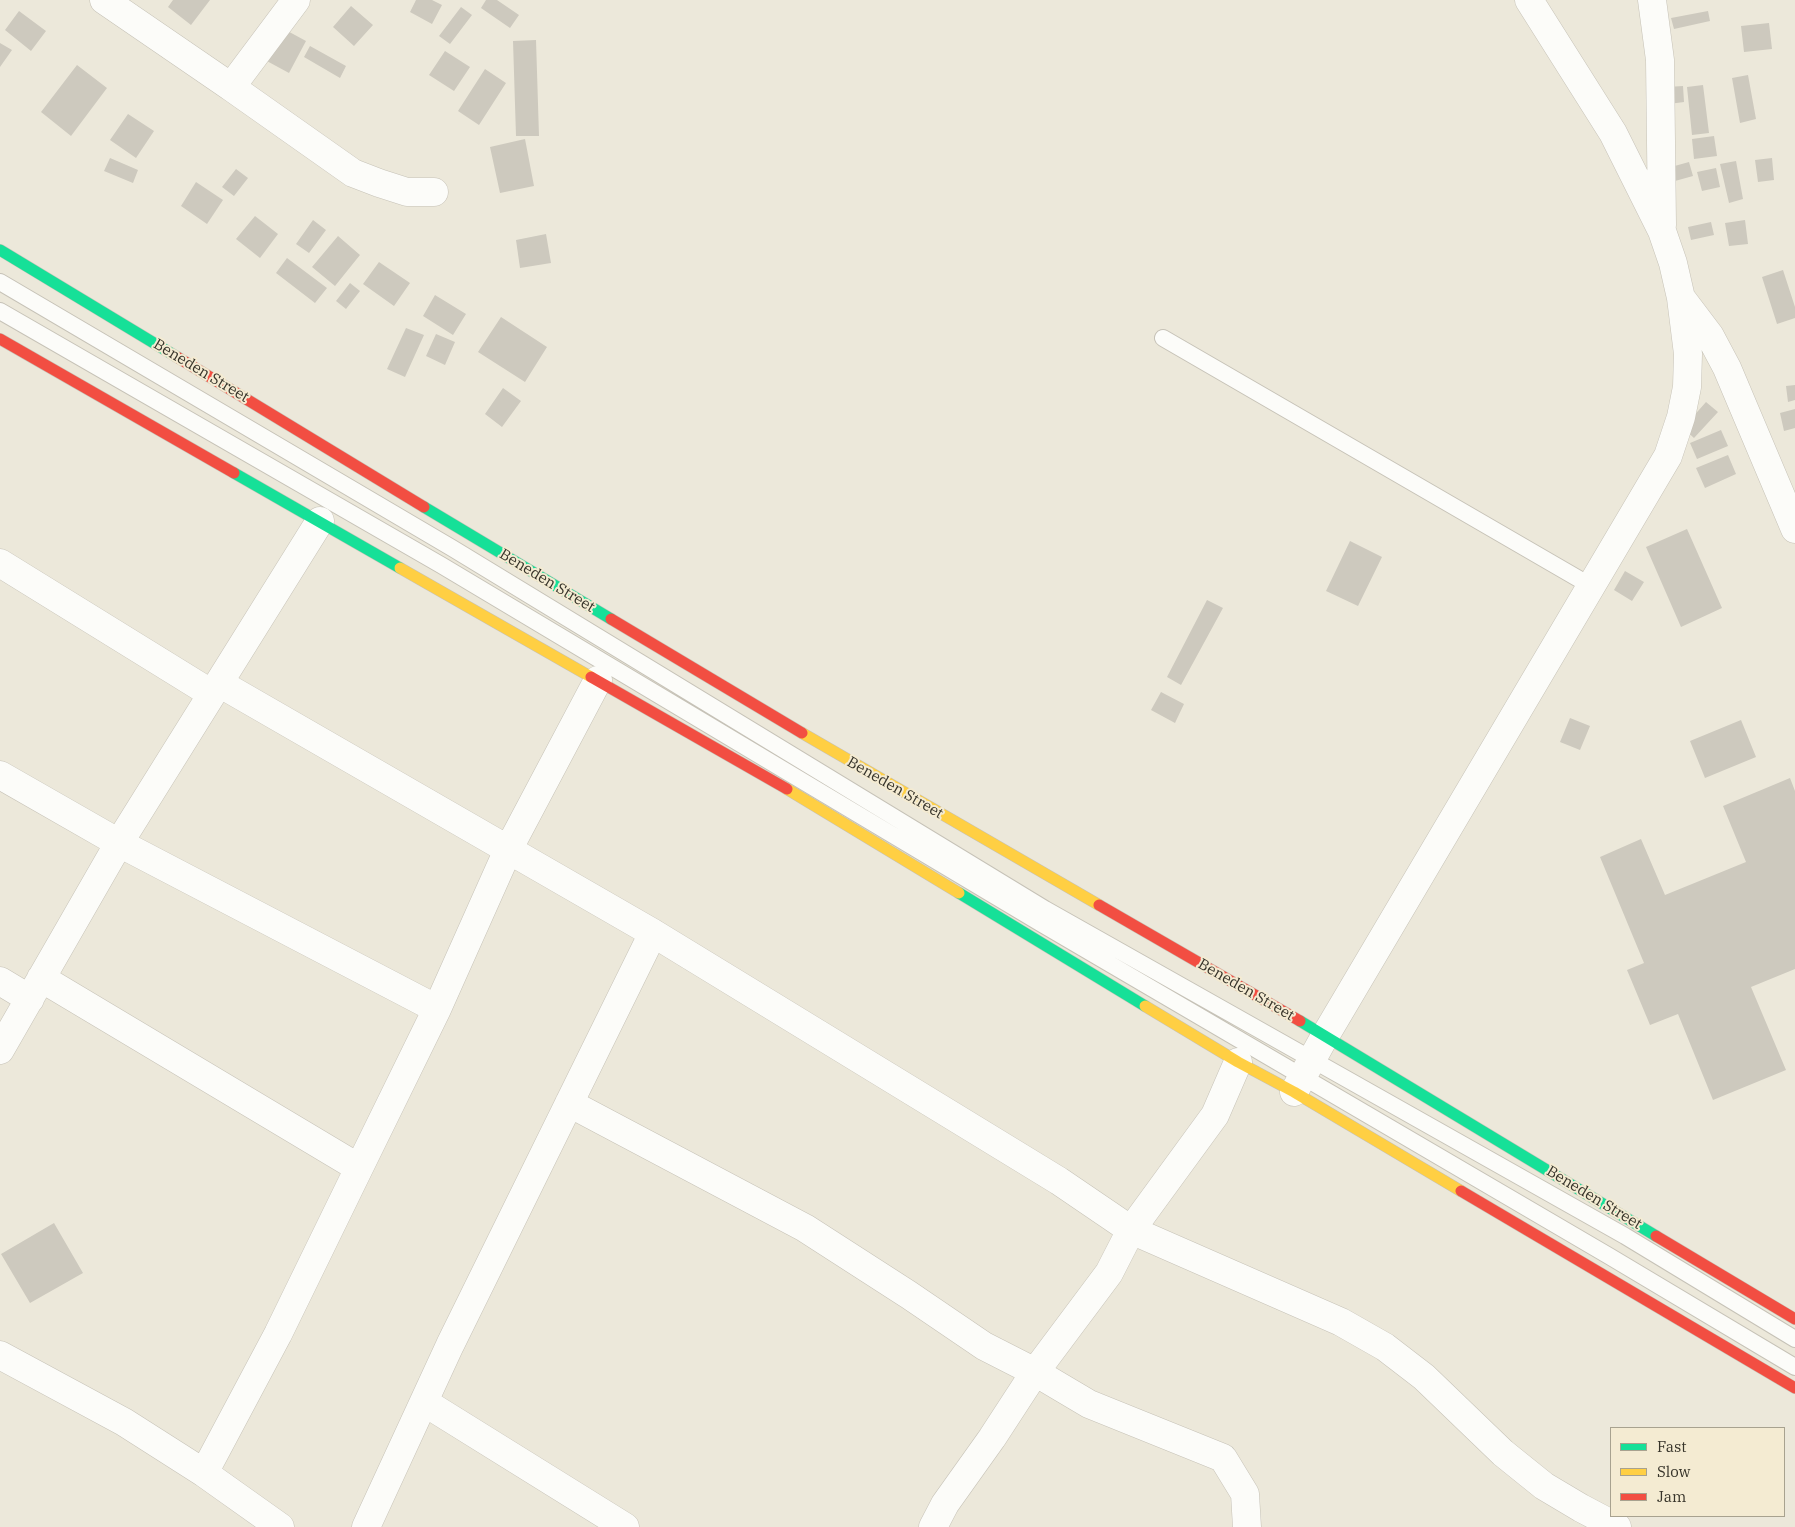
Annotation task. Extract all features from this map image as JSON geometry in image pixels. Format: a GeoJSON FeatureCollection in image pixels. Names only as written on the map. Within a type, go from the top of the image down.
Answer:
{"type":"FeatureCollection","features":[{"type":"Feature","properties":{"kind":"main road","name":"Beneden Street"},"geometry":{"type":"LineString","coordinates":[[0,250],[796,730],[1325,1036],[1795,1319]]}},
{"type":"Feature","properties":{"kind":"main road"},"geometry":{"type":"LineString","coordinates":[[0,339],[809,802],[1238,1062],[1303,1076],[1795,1388]]}},
{"type":"Feature","properties":{"kind":"street"},"geometry":{"type":"LineString","coordinates":[[104,0],[353,173],[407,192],[434,192]]}},
{"type":"Feature","properties":{"kind":"street"},"geometry":{"type":"LineString","coordinates":[[231,87],[296,0]]}},
{"type":"Feature","properties":{"kind":"street"},"geometry":{"type":"LineString","coordinates":[[1303,1076],[1668,456],[1682,417],[1687,387],[1688,354],[1681,298],[1673,263],[1662,231],[1613,133],[1529,0]]}},
{"type":"Feature","properties":{"kind":"street"},"geometry":{"type":"LineString","coordinates":[[1652,0],[1660,60],[1662,231]]}},
{"type":"Feature","properties":{"kind":"street"},"geometry":{"type":"LineString","coordinates":[[1681,298],[1710,336],[1727,368],[1795,529]]}},
{"type":"Feature","properties":{"kind":"street"},"geometry":{"type":"LineString","coordinates":[[0,1050],[119,843],[320,521]]}},
{"type":"Feature","properties":{"kind":"street"},"geometry":{"type":"LineString","coordinates":[[0,563],[216,688],[508,850],[652,933],[1059,1181],[1131,1230],[1341,1322],[1385,1347],[1424,1377],[1503,1453],[1544,1486],[1580,1508],[1617,1527]]}},
{"type":"Feature","properties":{"kind":"street"},"geometry":{"type":"LineString","coordinates":[[204,1473],[278,1334],[437,1010],[508,850],[598,680]]}},
{"type":"Feature","properties":{"kind":"street"},"geometry":{"type":"LineString","coordinates":[[0,775],[119,843],[437,1010]]}},
{"type":"Feature","properties":{"kind":"street"},"geometry":{"type":"LineString","coordinates":[[366,1527],[568,1102],[652,933]]}},
{"type":"Feature","properties":{"kind":"street"},"geometry":{"type":"LineString","coordinates":[[0,981],[35,988],[359,1168]]}},
{"type":"Feature","properties":{"kind":"street"},"geometry":{"type":"LineString","coordinates":[[933,1527],[945,1504],[992,1438],[1035,1372],[1109,1273],[1131,1230],[1215,1115],[1238,1062]]}},
{"type":"Feature","properties":{"kind":"street"},"geometry":{"type":"LineString","coordinates":[[568,1102],[805,1228],[984,1346],[1035,1372],[1089,1404],[1222,1458],[1245,1494],[1248,1527]]}},
{"type":"Feature","properties":{"kind":"street"},"geometry":{"type":"LineString","coordinates":[[0,1355],[124,1422],[204,1473],[280,1527]]}},
{"type":"Feature","properties":{"kind":"street"},"geometry":{"type":"LineString","coordinates":[[424,1402],[625,1527]]}},
{"type":"Feature","properties":{"kind":"lane"},"geometry":{"type":"LineString","coordinates":[[0,282],[452,548],[1046,909],[1303,1076],[1625,1236],[1795,1339]]}},
{"type":"Feature","properties":{"kind":"lane"},"geometry":{"type":"LineString","coordinates":[[0,311],[441,565],[1040,923],[1795,1367]]}},
{"type":"Feature","properties":{"kind":"lane"},"geometry":{"type":"LineString","coordinates":[[1163,338],[1591,586]]}},
{"type":"Feature","properties":{"kind":"building"},"geometry":{"type":"Polygon","coordinates":[[[173,0],[210,0],[191,25],[168,7],[173,0]]]}},
{"type":"Feature","properties":{"kind":"building"},"geometry":{"type":"Polygon","coordinates":[[[416,0],[432,0],[442,5],[432,24],[410,12],[416,0]]]}},
{"type":"Feature","properties":{"kind":"building"},"geometry":{"type":"Polygon","coordinates":[[[486,0],[497,0],[519,15],[510,28],[481,8],[486,0]]]}},
{"type":"Feature","properties":{"kind":"building"},"geometry":{"type":"Polygon","coordinates":[[[351,6],[373,25],[354,46],[333,27],[351,6]]]}},
{"type":"Feature","properties":{"kind":"building"},"geometry":{"type":"Polygon","coordinates":[[[461,7],[472,15],[450,44],[439,36],[461,7]]]}},
{"type":"Feature","properties":{"kind":"building"},"geometry":{"type":"Polygon","coordinates":[[[19,11],[46,31],[31,51],[5,30],[19,11]]]}},
{"type":"Feature","properties":{"kind":"building"},"geometry":{"type":"Polygon","coordinates":[[[1708,11],[1710,21],[1674,29],[1671,18],[1708,11]]]}},
{"type":"Feature","properties":{"kind":"building"},"geometry":{"type":"Polygon","coordinates":[[[1769,23],[1772,49],[1744,52],[1741,26],[1769,23]]]}},
{"type":"Feature","properties":{"kind":"building"},"geometry":{"type":"Polygon","coordinates":[[[282,28],[306,41],[289,73],[265,60],[282,28]]]}},
{"type":"Feature","properties":{"kind":"building"},"geometry":{"type":"Polygon","coordinates":[[[536,40],[539,136],[516,136],[513,41],[536,40]]]}},
{"type":"Feature","properties":{"kind":"building"},"geometry":{"type":"Polygon","coordinates":[[[0,43],[12,50],[0,67],[0,43]]]}},
{"type":"Feature","properties":{"kind":"building"},"geometry":{"type":"Polygon","coordinates":[[[310,46],[346,66],[340,78],[304,57],[310,46]]]}},
{"type":"Feature","properties":{"kind":"building"},"geometry":{"type":"Polygon","coordinates":[[[445,51],[470,67],[454,91],[429,75],[445,51]]]}},
{"type":"Feature","properties":{"kind":"building"},"geometry":{"type":"Polygon","coordinates":[[[77,65],[107,88],[71,136],[41,112],[77,65]]]}},
{"type":"Feature","properties":{"kind":"building"},"geometry":{"type":"Polygon","coordinates":[[[485,69],[506,83],[479,125],[458,111],[485,69]]]}},
{"type":"Feature","properties":{"kind":"building"},"geometry":{"type":"Polygon","coordinates":[[[1748,75],[1756,119],[1740,123],[1732,78],[1748,75]]]}},
{"type":"Feature","properties":{"kind":"building"},"geometry":{"type":"Polygon","coordinates":[[[1703,85],[1709,133],[1692,135],[1687,87],[1703,85]]]}},
{"type":"Feature","properties":{"kind":"building"},"geometry":{"type":"Polygon","coordinates":[[[1683,86],[1684,102],[1669,104],[1667,87],[1683,86]]]}},
{"type":"Feature","properties":{"kind":"building"},"geometry":{"type":"Polygon","coordinates":[[[128,114],[154,131],[136,158],[110,140],[128,114]]]}},
{"type":"Feature","properties":{"kind":"building"},"geometry":{"type":"Polygon","coordinates":[[[1714,136],[1717,156],[1694,159],[1692,139],[1714,136]]]}},
{"type":"Feature","properties":{"kind":"building"},"geometry":{"type":"Polygon","coordinates":[[[525,139],[534,186],[500,193],[490,147],[525,139]]]}},
{"type":"Feature","properties":{"kind":"building"},"geometry":{"type":"Polygon","coordinates":[[[110,158],[138,170],[133,183],[104,171],[110,158]]]}},
{"type":"Feature","properties":{"kind":"building"},"geometry":{"type":"Polygon","coordinates":[[[1772,158],[1774,180],[1758,182],[1755,160],[1772,158]]]}},
{"type":"Feature","properties":{"kind":"building"},"geometry":{"type":"Polygon","coordinates":[[[1736,161],[1743,199],[1729,203],[1720,164],[1736,161]]]}},
{"type":"Feature","properties":{"kind":"building"},"geometry":{"type":"Polygon","coordinates":[[[1689,162],[1693,176],[1675,181],[1671,167],[1689,162]]]}},
{"type":"Feature","properties":{"kind":"building"},"geometry":{"type":"Polygon","coordinates":[[[1716,168],[1720,187],[1702,191],[1697,172],[1716,168]]]}},
{"type":"Feature","properties":{"kind":"building"},"geometry":{"type":"Polygon","coordinates":[[[236,169],[248,178],[234,196],[222,187],[236,169]]]}},
{"type":"Feature","properties":{"kind":"building"},"geometry":{"type":"Polygon","coordinates":[[[196,182],[223,200],[207,224],[181,206],[196,182]]]}},
{"type":"Feature","properties":{"kind":"building"},"geometry":{"type":"Polygon","coordinates":[[[255,216],[278,234],[260,258],[236,239],[255,216]]]}},
{"type":"Feature","properties":{"kind":"building"},"geometry":{"type":"Polygon","coordinates":[[[313,220],[326,230],[309,253],[296,244],[313,220]]]}},
{"type":"Feature","properties":{"kind":"building"},"geometry":{"type":"Polygon","coordinates":[[[1745,220],[1748,244],[1729,246],[1725,223],[1745,220]]]}},
{"type":"Feature","properties":{"kind":"building"},"geometry":{"type":"Polygon","coordinates":[[[1711,222],[1714,235],[1691,240],[1688,227],[1711,222]]]}},
{"type":"Feature","properties":{"kind":"building"},"geometry":{"type":"Polygon","coordinates":[[[546,234],[551,263],[520,268],[516,240],[546,234]]]}},
{"type":"Feature","properties":{"kind":"building"},"geometry":{"type":"Polygon","coordinates":[[[338,236],[360,255],[335,286],[312,267],[338,236]]]}},
{"type":"Feature","properties":{"kind":"building"},"geometry":{"type":"Polygon","coordinates":[[[287,258],[327,288],[315,303],[276,273],[287,258]]]}},
{"type":"Feature","properties":{"kind":"building"},"geometry":{"type":"Polygon","coordinates":[[[379,262],[410,283],[394,306],[363,284],[379,262]]]}},
{"type":"Feature","properties":{"kind":"building"},"geometry":{"type":"Polygon","coordinates":[[[1783,270],[1795,307],[1795,318],[1777,324],[1762,277],[1783,270]]]}},
{"type":"Feature","properties":{"kind":"building"},"geometry":{"type":"Polygon","coordinates":[[[350,283],[360,291],[346,309],[336,301],[350,283]]]}},
{"type":"Feature","properties":{"kind":"building"},"geometry":{"type":"Polygon","coordinates":[[[435,295],[466,314],[453,335],[423,316],[435,295]]]}},
{"type":"Feature","properties":{"kind":"building"},"geometry":{"type":"Polygon","coordinates":[[[501,317],[547,347],[525,382],[478,352],[501,317]]]}},
{"type":"Feature","properties":{"kind":"building"},"geometry":{"type":"Polygon","coordinates":[[[406,328],[424,335],[405,377],[387,369],[406,328]]]}},
{"type":"Feature","properties":{"kind":"building"},"geometry":{"type":"Polygon","coordinates":[[[436,334],[455,342],[445,365],[426,356],[436,334]]]}},
{"type":"Feature","properties":{"kind":"building"},"geometry":{"type":"Polygon","coordinates":[[[1795,385],[1795,400],[1788,402],[1786,386],[1795,385]]]}},
{"type":"Feature","properties":{"kind":"building"},"geometry":{"type":"Polygon","coordinates":[[[503,388],[521,401],[502,427],[485,414],[503,388]]]}},
{"type":"Feature","properties":{"kind":"building"},"geometry":{"type":"Polygon","coordinates":[[[1706,402],[1718,412],[1694,438],[1683,428],[1706,402]]]}},
{"type":"Feature","properties":{"kind":"building"},"geometry":{"type":"Polygon","coordinates":[[[1795,409],[1795,428],[1784,431],[1780,413],[1795,409]]]}},
{"type":"Feature","properties":{"kind":"building"},"geometry":{"type":"Polygon","coordinates":[[[1721,430],[1728,446],[1697,459],[1690,443],[1721,430]]]}},
{"type":"Feature","properties":{"kind":"building"},"geometry":{"type":"Polygon","coordinates":[[[1728,455],[1736,474],[1705,488],[1696,468],[1728,455]]]}},
{"type":"Feature","properties":{"kind":"building"},"geometry":{"type":"Polygon","coordinates":[[[1687,529],[1722,608],[1681,627],[1646,547],[1687,529]]]}},
{"type":"Feature","properties":{"kind":"building"},"geometry":{"type":"Polygon","coordinates":[[[1350,541],[1382,557],[1358,606],[1326,591],[1350,541]]]}},
{"type":"Feature","properties":{"kind":"building"},"geometry":{"type":"Polygon","coordinates":[[[1625,571],[1644,582],[1632,601],[1614,590],[1625,571]]]}},
{"type":"Feature","properties":{"kind":"building"},"geometry":{"type":"Polygon","coordinates":[[[1207,600],[1223,608],[1181,685],[1167,677],[1207,600]]]}},
{"type":"Feature","properties":{"kind":"building"},"geometry":{"type":"Polygon","coordinates":[[[1161,692],[1184,704],[1175,723],[1151,710],[1161,692]]]}},
{"type":"Feature","properties":{"kind":"building"},"geometry":{"type":"Polygon","coordinates":[[[1570,718],[1590,726],[1580,750],[1560,742],[1570,718]]]}},
{"type":"Feature","properties":{"kind":"building"},"geometry":{"type":"Polygon","coordinates":[[[1741,720],[1756,757],[1705,778],[1690,741],[1741,720]]]}},
{"type":"Feature","properties":{"kind":"building"},"geometry":{"type":"Polygon","coordinates":[[[1790,778],[1795,791],[1795,969],[1751,987],[1786,1070],[1713,1100],[1678,1014],[1650,1025],[1627,970],[1644,963],[1600,857],[1641,839],[1665,895],[1746,862],[1723,806],[1790,778]]]}},
{"type":"Feature","properties":{"kind":"building"},"geometry":{"type":"Polygon","coordinates":[[[54,1223],[83,1273],[30,1303],[1,1254],[54,1223]]]}},
{"type":"Feature","properties":{"kind":"traffic: fast"},"geometry":{"type":"LineString","coordinates":[[0,250],[177,357]]}},
{"type":"Feature","properties":{"kind":"traffic: fast"},"geometry":{"type":"LineString","coordinates":[[234,473],[400,568]]}},
{"type":"Feature","properties":{"kind":"traffic: fast"},"geometry":{"type":"LineString","coordinates":[[424,507],[611,619]]}},
{"type":"Feature","properties":{"kind":"traffic: fast"},"geometry":{"type":"LineString","coordinates":[[959,893],[1145,1006]]}},
{"type":"Feature","properties":{"kind":"traffic: fast"},"geometry":{"type":"LineString","coordinates":[[1300,1021],[1656,1236]]}},
{"type":"Feature","properties":{"kind":"traffic: slow"},"geometry":{"type":"LineString","coordinates":[[400,568],[591,677]]}},
{"type":"Feature","properties":{"kind":"traffic: slow"},"geometry":{"type":"LineString","coordinates":[[802,733],[1099,905]]}},
{"type":"Feature","properties":{"kind":"traffic: slow"},"geometry":{"type":"LineString","coordinates":[[787,789],[959,893]]}},
{"type":"Feature","properties":{"kind":"traffic: slow"},"geometry":{"type":"LineString","coordinates":[[1145,1006],[1461,1191]]}},
{"type":"Feature","properties":{"kind":"traffic: jam"},"geometry":{"type":"LineString","coordinates":[[0,339],[234,473]]}},
{"type":"Feature","properties":{"kind":"traffic: jam"},"geometry":{"type":"LineString","coordinates":[[177,357],[424,507]]}},
{"type":"Feature","properties":{"kind":"traffic: jam"},"geometry":{"type":"LineString","coordinates":[[611,619],[802,733]]}},
{"type":"Feature","properties":{"kind":"traffic: jam"},"geometry":{"type":"LineString","coordinates":[[591,677],[787,789]]}},
{"type":"Feature","properties":{"kind":"traffic: jam"},"geometry":{"type":"LineString","coordinates":[[1099,905],[1300,1021]]}},
{"type":"Feature","properties":{"kind":"traffic: jam"},"geometry":{"type":"LineString","coordinates":[[1461,1191],[1795,1388]]}},
{"type":"Feature","properties":{"kind":"traffic: jam"},"geometry":{"type":"LineString","coordinates":[[1656,1236],[1795,1319]]}}]}
